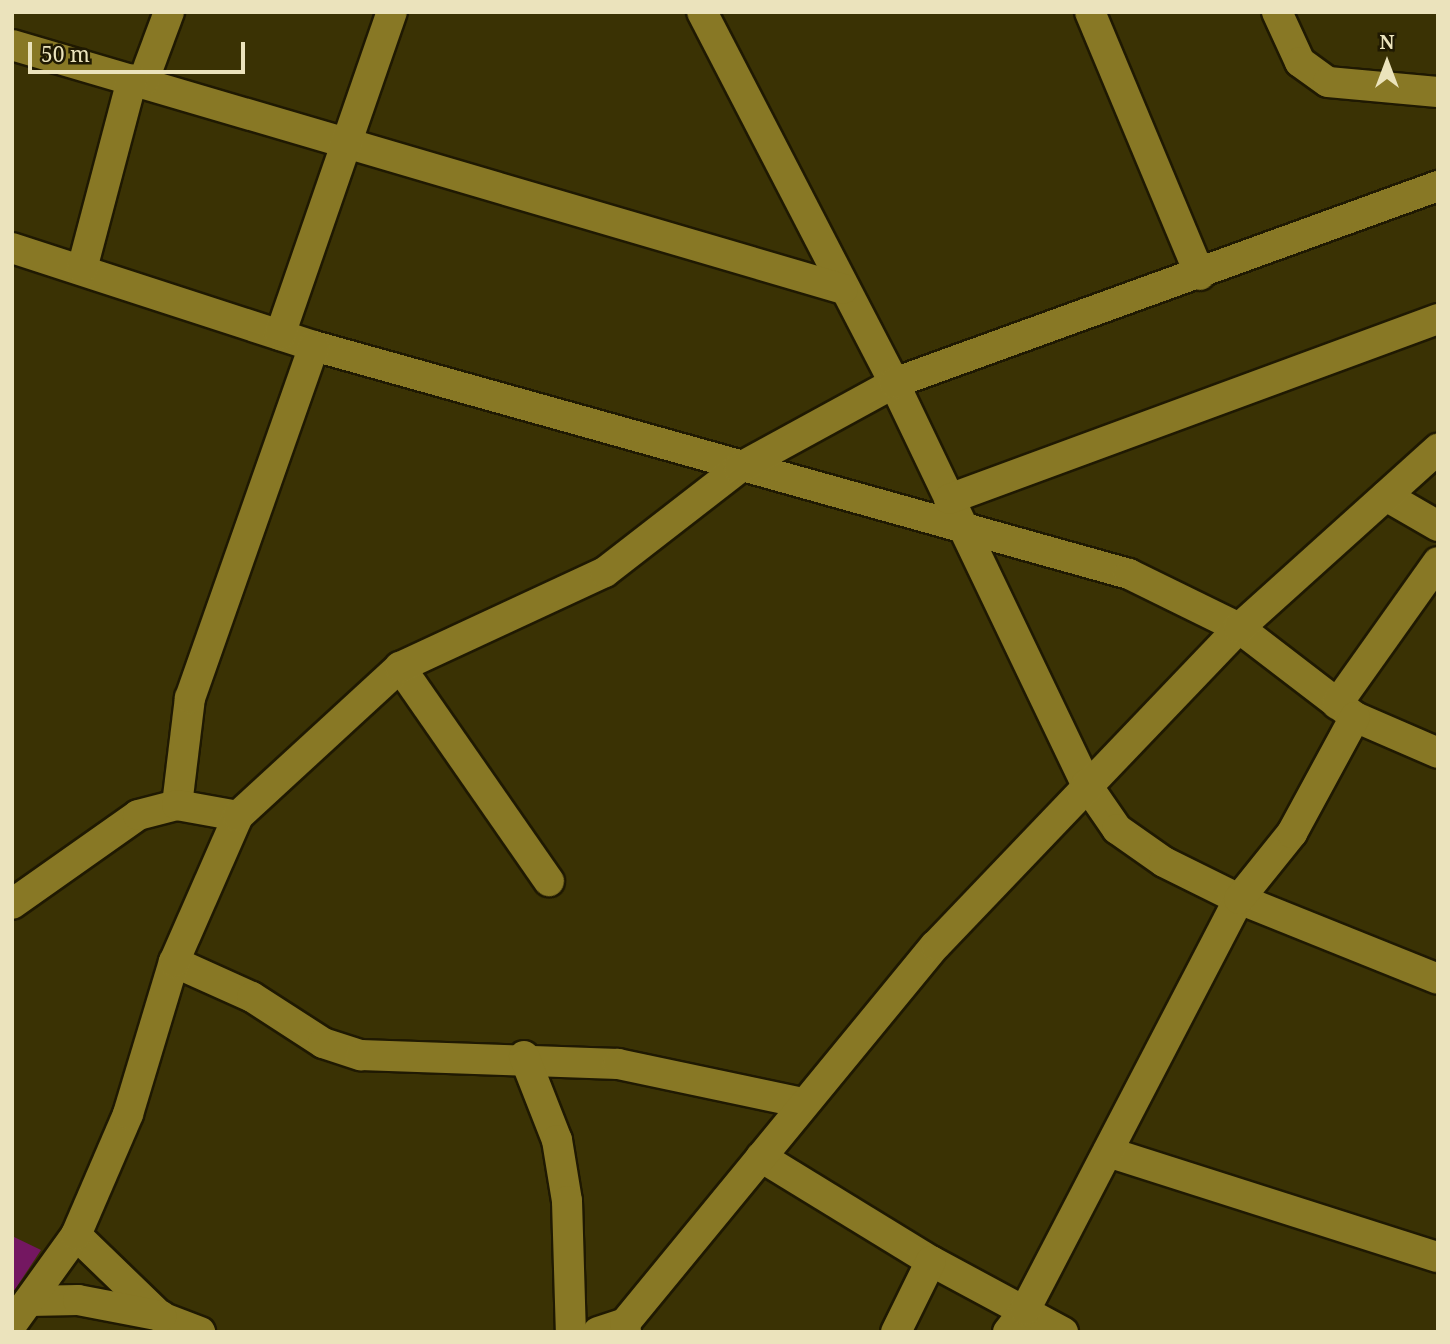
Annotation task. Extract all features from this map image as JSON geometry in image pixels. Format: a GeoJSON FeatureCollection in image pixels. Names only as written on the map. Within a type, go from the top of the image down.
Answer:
{"type":"FeatureCollection","features":[{"type":"Feature","properties":{"kind":"street"},"geometry":{"type":"LineString","coordinates":[[82,269],[138,81],[169,12]]}},
{"type":"Feature","properties":{"kind":"street"},"geometry":{"type":"LineString","coordinates":[[280,335],[341,145],[392,12]]}},
{"type":"Feature","properties":{"kind":"street"},"geometry":{"type":"LineString","coordinates":[[1090,12],[1200,275]]}},
{"type":"Feature","properties":{"kind":"street"},"geometry":{"type":"LineString","coordinates":[[1278,12],[1300,62],[1328,82],[1438,92]]}},
{"type":"Feature","properties":{"kind":"street"},"geometry":{"type":"LineString","coordinates":[[699,13],[894,383],[1086,784],[1117,829],[1164,862],[1239,899],[1438,979]]}},
{"type":"Feature","properties":{"kind":"street"},"geometry":{"type":"LineString","coordinates":[[12,45],[138,81],[341,145],[843,289]]}},
{"type":"Feature","properties":{"kind":"street"},"geometry":{"type":"LineString","coordinates":[[21,1313],[76,1236],[128,1114],[174,962],[238,816],[400,667],[605,572],[739,468],[894,383],[1200,275],[1438,186]]}},
{"type":"Feature","properties":{"kind":"street"},"geometry":{"type":"LineString","coordinates":[[12,248],[314,346],[739,468],[1129,574],[1239,628],[1346,711],[1438,753]]}},
{"type":"Feature","properties":{"kind":"street"},"geometry":{"type":"LineString","coordinates":[[949,499],[1438,318]]}},
{"type":"Feature","properties":{"kind":"street"},"geometry":{"type":"LineString","coordinates":[[177,805],[190,698],[314,346]]}},
{"type":"Feature","properties":{"kind":"street"},"geometry":{"type":"LineString","coordinates":[[616,1329],[936,945],[1086,784],[1239,628],[1438,449]]}},
{"type":"Feature","properties":{"kind":"street"},"geometry":{"type":"LineString","coordinates":[[1386,496],[1438,526]]}},
{"type":"Feature","properties":{"kind":"street"},"geometry":{"type":"LineString","coordinates":[[1016,1321],[1108,1152],[1239,899],[1292,833],[1346,711],[1438,562]]}},
{"type":"Feature","properties":{"kind":"street"},"geometry":{"type":"LineString","coordinates":[[400,667],[549,881]]}},
{"type":"Feature","properties":{"kind":"street"},"geometry":{"type":"LineString","coordinates":[[12,904],[138,815],[177,805],[238,816]]}},
{"type":"Feature","properties":{"kind":"street"},"geometry":{"type":"LineString","coordinates":[[174,962],[252,996],[323,1043],[361,1055],[524,1056],[618,1064],[803,1103]]}},
{"type":"Feature","properties":{"kind":"street"},"geometry":{"type":"LineString","coordinates":[[524,1056],[561,1164],[571,1332]]}},
{"type":"Feature","properties":{"kind":"street"},"geometry":{"type":"LineString","coordinates":[[1108,1152],[1438,1257]]}},
{"type":"Feature","properties":{"kind":"street"},"geometry":{"type":"LineString","coordinates":[[761,1157],[931,1261],[1016,1321],[1063,1332]]}},
{"type":"Feature","properties":{"kind":"street"},"geometry":{"type":"LineString","coordinates":[[76,1236],[161,1317]]}},
{"type":"Feature","properties":{"kind":"street"},"geometry":{"type":"LineString","coordinates":[[896,1332],[931,1261]]}},
{"type":"Feature","properties":{"kind":"street"},"geometry":{"type":"LineString","coordinates":[[21,1313],[78,1300],[161,1317],[200,1332]]}},
{"type":"Feature","properties":{"kind":"shaded area"},"geometry":{"type":"Polygon","coordinates":[[[12,1236],[41,1250],[12,1294],[12,1236]]]}}]}
